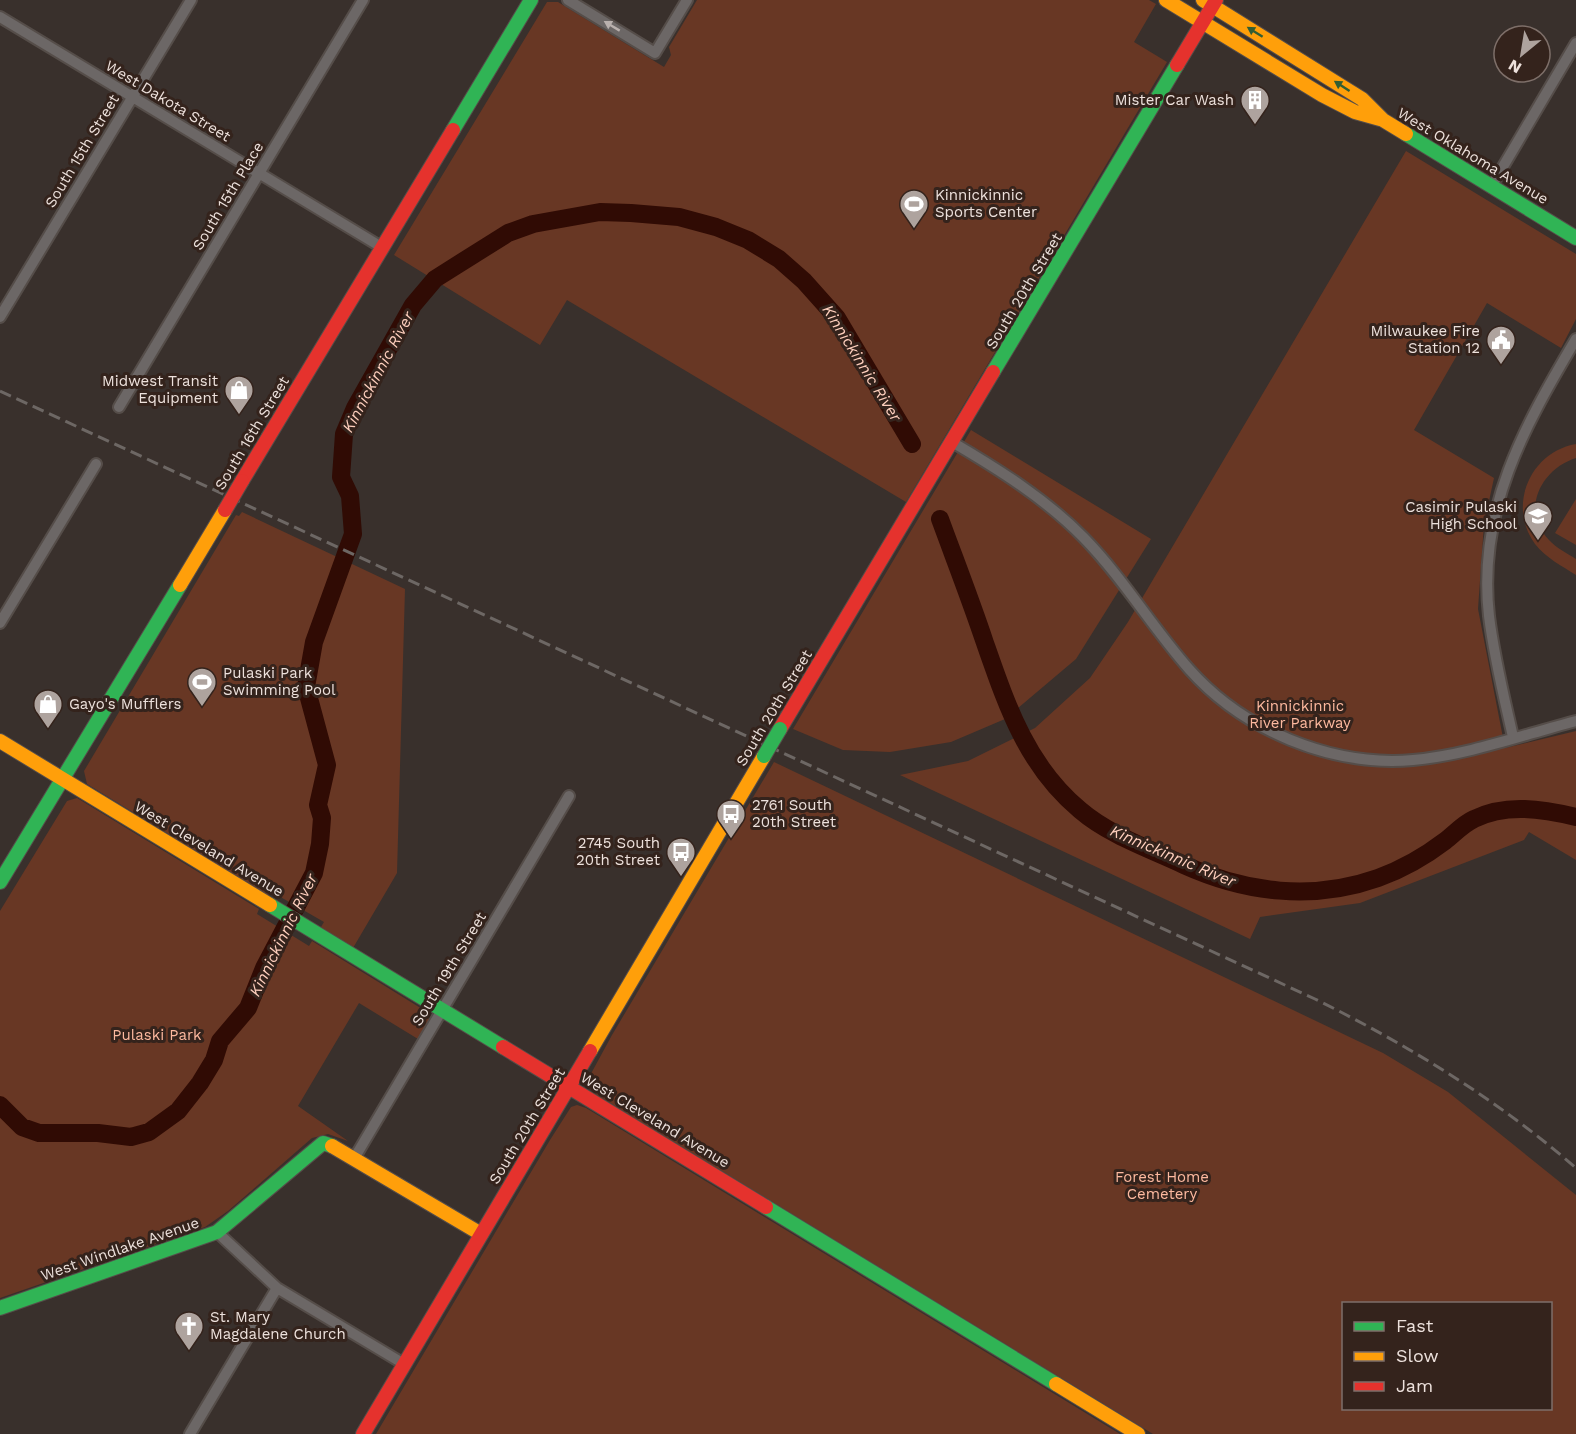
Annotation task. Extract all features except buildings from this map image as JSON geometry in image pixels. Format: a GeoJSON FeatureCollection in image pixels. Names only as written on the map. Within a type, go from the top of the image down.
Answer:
{"type":"FeatureCollection","features":[{"type":"Feature","properties":{"kind":"street","name":"South 15th Street"},"geometry":{"type":"LineString","coordinates":[[0,317],[190,0]]}},
{"type":"Feature","properties":{"kind":"street","name":"South 15th Place"},"geometry":{"type":"LineString","coordinates":[[119,407],[363,0]]}},
{"type":"Feature","properties":{"kind":"street","name":"South 16th Street"},"geometry":{"type":"LineString","coordinates":[[0,882],[531,0]]}},
{"type":"Feature","properties":{"kind":"street"},"geometry":{"type":"LineString","coordinates":[[568,0],[655,53],[687,0]]}},
{"type":"Feature","properties":{"kind":"street","name":"West Oklahoma Avenue"},"geometry":{"type":"LineString","coordinates":[[1166,0],[1287,74],[1355,112],[1383,120]]}},
{"type":"Feature","properties":{"kind":"street","name":"West Oklahoma Avenue"},"geometry":{"type":"LineString","coordinates":[[1211,2],[1362,99],[1383,120],[1576,238]]}},
{"type":"Feature","properties":{"kind":"street","name":"South 20th Street"},"geometry":{"type":"LineString","coordinates":[[363,1434],[570,1088],[780,729],[1203,22],[1211,2]]}},
{"type":"Feature","properties":{"kind":"street","name":"West Dakota Street"},"geometry":{"type":"LineString","coordinates":[[0,17],[383,248]]}},
{"type":"Feature","properties":{"kind":"street"},"geometry":{"type":"LineString","coordinates":[[1491,187],[1576,43]]}},
{"type":"Feature","properties":{"kind":"street"},"geometry":{"type":"LineString","coordinates":[[1287,74],[1297,57]]}},
{"type":"Feature","properties":{"kind":"street"},"geometry":{"type":"LineString","coordinates":[[1513,737],[1489,615],[1488,568],[1495,512],[1505,476],[1522,435],[1576,339]]}},
{"type":"Feature","properties":{"kind":"street"},"geometry":{"type":"LineString","coordinates":[[952,442],[1036,496],[1075,530],[1133,595],[1189,669],[1213,691],[1262,726],[1312,748],[1369,759],[1411,760],[1455,754],[1576,721]]}},
{"type":"Feature","properties":{"kind":"street"},"geometry":{"type":"LineString","coordinates":[[0,623],[96,464]]}},
{"type":"Feature","properties":{"kind":"street","name":"West Cleveland Avenue"},"geometry":{"type":"LineString","coordinates":[[0,741],[1138,1434]]}},
{"type":"Feature","properties":{"kind":"street","name":"South 19th Street"},"geometry":{"type":"LineString","coordinates":[[355,1157],[569,796]]}},
{"type":"Feature","properties":{"kind":"street","name":"West Windlake Avenue"},"geometry":{"type":"LineString","coordinates":[[0,1308],[217,1232],[317,1145],[332,1144],[481,1234]]}},
{"type":"Feature","properties":{"kind":"street"},"geometry":{"type":"LineString","coordinates":[[217,1232],[278,1288],[404,1364]]}},
{"type":"Feature","properties":{"kind":"street"},"geometry":{"type":"LineString","coordinates":[[189,1434],[278,1288]]}},
{"type":"Feature","properties":{"kind":"green space","name":"Kinnickinnic Sports Center"},"geometry":{"type":"Polygon","coordinates":[[[697,0],[1149,0],[1156,4],[1134,42],[1167,62],[906,502],[567,300],[540,345],[394,255],[547,2],[558,2],[664,67],[671,55],[669,47],[697,0]]]}},
{"type":"Feature","properties":{"kind":"green space","name":"Kinnickinnic River Parkway"},"geometry":{"type":"Polygon","coordinates":[[[1406,151],[1576,254],[1576,319],[1561,348],[1487,303],[1414,430],[1494,478],[1484,524],[1478,609],[1505,748],[1576,731],[1576,860],[1529,832],[1524,840],[1360,903],[1260,917],[1250,939],[900,775],[968,761],[1035,728],[1090,678],[1128,622],[1406,151]]]}},
{"type":"Feature","properties":{"kind":"green space"},"geometry":{"type":"Polygon","coordinates":[[[971,430],[1151,539],[1076,659],[1005,719],[951,742],[890,752],[843,750],[793,729],[971,430]]]}},
{"type":"Feature","properties":{"kind":"green space"},"geometry":{"type":"Polygon","coordinates":[[[1576,444],[1576,458],[1564,463],[1544,481],[1538,492],[1536,516],[1540,528],[1552,543],[1576,559],[1576,575],[1539,549],[1527,529],[1523,513],[1528,483],[1535,469],[1560,449],[1576,444]]]}},
{"type":"Feature","properties":{"kind":"green space"},"geometry":{"type":"Polygon","coordinates":[[[1576,499],[1576,545],[1555,533],[1576,499]]]}},
{"type":"Feature","properties":{"kind":"green space"},"geometry":{"type":"Polygon","coordinates":[[[242,512],[405,589],[397,873],[353,948],[321,927],[324,922],[272,890],[268,895],[87,784],[84,771],[236,515],[239,516],[242,512]]]}},
{"type":"Feature","properties":{"kind":"green space","name":"Forest Home Cemetery"},"geometry":{"type":"Polygon","coordinates":[[[774,762],[1383,1053],[1448,1092],[1576,1195],[1576,1434],[1153,1434],[594,1093],[588,1087],[587,1081],[774,762]]]}},
{"type":"Feature","properties":{"kind":"green space","name":"Pulaski Park"},"geometry":{"type":"Polygon","coordinates":[[[77,798],[259,909],[257,914],[309,946],[312,941],[427,1012],[429,1019],[418,1039],[359,1003],[298,1106],[348,1141],[328,1134],[312,1138],[228,1211],[205,1227],[0,1298],[0,911],[67,801],[77,798]]]}},
{"type":"Feature","properties":{"kind":"green space"},"geometry":{"type":"Polygon","coordinates":[[[577,1105],[586,1108],[1120,1434],[376,1434],[550,1140],[571,1107],[577,1105]]]}},
{"type":"Feature","properties":{"kind":"waterway","name":"Kinnickinnic River"},"geometry":{"type":"LineString","coordinates":[[0,1105],[22,1127],[39,1133],[98,1133],[131,1137],[149,1132],[178,1111],[200,1083],[214,1060],[220,1041],[248,1008],[264,968],[314,873],[320,844],[322,818],[318,805],[327,765],[306,687],[314,642],[353,534],[350,496],[341,477],[344,434],[355,408],[413,305],[435,279],[508,233],[533,224],[600,212],[679,217],[716,227],[748,240],[779,259],[804,281],[837,318],[912,444]]}},
{"type":"Feature","properties":{"kind":"waterway","name":"Kinnickinnic River"},"geometry":{"type":"LineString","coordinates":[[940,519],[1011,712],[1032,754],[1062,793],[1080,810],[1091,819],[1130,841],[1207,875],[1231,882],[1280,891],[1329,890],[1378,878],[1405,867],[1466,824],[1486,814],[1525,809],[1576,817]]}},
{"type":"Feature","properties":{"kind":"railway"},"geometry":{"type":"LineString","coordinates":[[0,391],[1315,999],[1384,1035],[1451,1075],[1515,1119],[1576,1168]]}},
{"type":"Feature","properties":{"kind":"traffic: fast"},"geometry":{"type":"LineString","coordinates":[[453,130],[531,0]]}},
{"type":"Feature","properties":{"kind":"traffic: fast"},"geometry":{"type":"LineString","coordinates":[[993,372],[1177,65]]}},
{"type":"Feature","properties":{"kind":"traffic: fast"},"geometry":{"type":"LineString","coordinates":[[1406,134],[1576,238]]}},
{"type":"Feature","properties":{"kind":"traffic: fast"},"geometry":{"type":"LineString","coordinates":[[0,882],[180,585]]}},
{"type":"Feature","properties":{"kind":"traffic: fast"},"geometry":{"type":"LineString","coordinates":[[764,756],[780,729]]}},
{"type":"Feature","properties":{"kind":"traffic: fast"},"geometry":{"type":"LineString","coordinates":[[270,905],[503,1047]]}},
{"type":"Feature","properties":{"kind":"traffic: fast"},"geometry":{"type":"LineString","coordinates":[[0,1308],[217,1232],[323,1143],[332,1146]]}},
{"type":"Feature","properties":{"kind":"traffic: fast"},"geometry":{"type":"LineString","coordinates":[[766,1207],[1056,1384]]}},
{"type":"Feature","properties":{"kind":"traffic: slow"},"geometry":{"type":"LineString","coordinates":[[1166,0],[1322,95],[1355,112],[1380,119]]}},
{"type":"Feature","properties":{"kind":"traffic: slow"},"geometry":{"type":"LineString","coordinates":[[1203,0],[1362,99],[1383,120],[1406,134]]}},
{"type":"Feature","properties":{"kind":"traffic: slow"},"geometry":{"type":"LineString","coordinates":[[180,585],[225,510]]}},
{"type":"Feature","properties":{"kind":"traffic: slow"},"geometry":{"type":"LineString","coordinates":[[0,741],[270,905]]}},
{"type":"Feature","properties":{"kind":"traffic: slow"},"geometry":{"type":"LineString","coordinates":[[590,1051],[764,756]]}},
{"type":"Feature","properties":{"kind":"traffic: slow"},"geometry":{"type":"LineString","coordinates":[[332,1146],[481,1234]]}},
{"type":"Feature","properties":{"kind":"traffic: slow"},"geometry":{"type":"LineString","coordinates":[[1056,1384],[1138,1434]]}},
{"type":"Feature","properties":{"kind":"traffic: jam"},"geometry":{"type":"LineString","coordinates":[[1177,65],[1216,0]]}},
{"type":"Feature","properties":{"kind":"traffic: jam"},"geometry":{"type":"LineString","coordinates":[[242,481],[453,130]]}},
{"type":"Feature","properties":{"kind":"traffic: jam"},"geometry":{"type":"LineString","coordinates":[[780,729],[993,372]]}},
{"type":"Feature","properties":{"kind":"traffic: jam"},"geometry":{"type":"LineString","coordinates":[[225,510],[242,481]]}},
{"type":"Feature","properties":{"kind":"traffic: jam"},"geometry":{"type":"LineString","coordinates":[[503,1047],[766,1207]]}},
{"type":"Feature","properties":{"kind":"traffic: jam"},"geometry":{"type":"LineString","coordinates":[[363,1434],[590,1051]]}},
{"type":"Feature","properties":{"kind":"place","name":"Mister Car Wash"},"geometry":{"type":"Point","coordinates":[1255,126]}},
{"type":"Feature","properties":{"kind":"place","name":"Kinnickinnic Sports Center"},"geometry":{"type":"Point","coordinates":[914,230]}},
{"type":"Feature","properties":{"kind":"place","name":"Milwaukee Fire Station 12"},"geometry":{"type":"Point","coordinates":[1501,366]}},
{"type":"Feature","properties":{"kind":"place","name":"Midwest Transit Equipment"},"geometry":{"type":"Point","coordinates":[239,416]}},
{"type":"Feature","properties":{"kind":"place","name":"Casimir Pulaski High School"},"geometry":{"type":"Point","coordinates":[1538,542]}},
{"type":"Feature","properties":{"kind":"place","name":"Pulaski Park Swimming Pool"},"geometry":{"type":"Point","coordinates":[202,708]}},
{"type":"Feature","properties":{"kind":"place","name":"Gayo's Mufflers"},"geometry":{"type":"Point","coordinates":[48,730]}},
{"type":"Feature","properties":{"kind":"place","name":"2761 South 20th Street"},"geometry":{"type":"Point","coordinates":[731,840]}},
{"type":"Feature","properties":{"kind":"place","name":"2745 South 20th Street"},"geometry":{"type":"Point","coordinates":[681,878]}},
{"type":"Feature","properties":{"kind":"place","name":"St. Mary Magdalene Church"},"geometry":{"type":"Point","coordinates":[189,1352]}}]}
